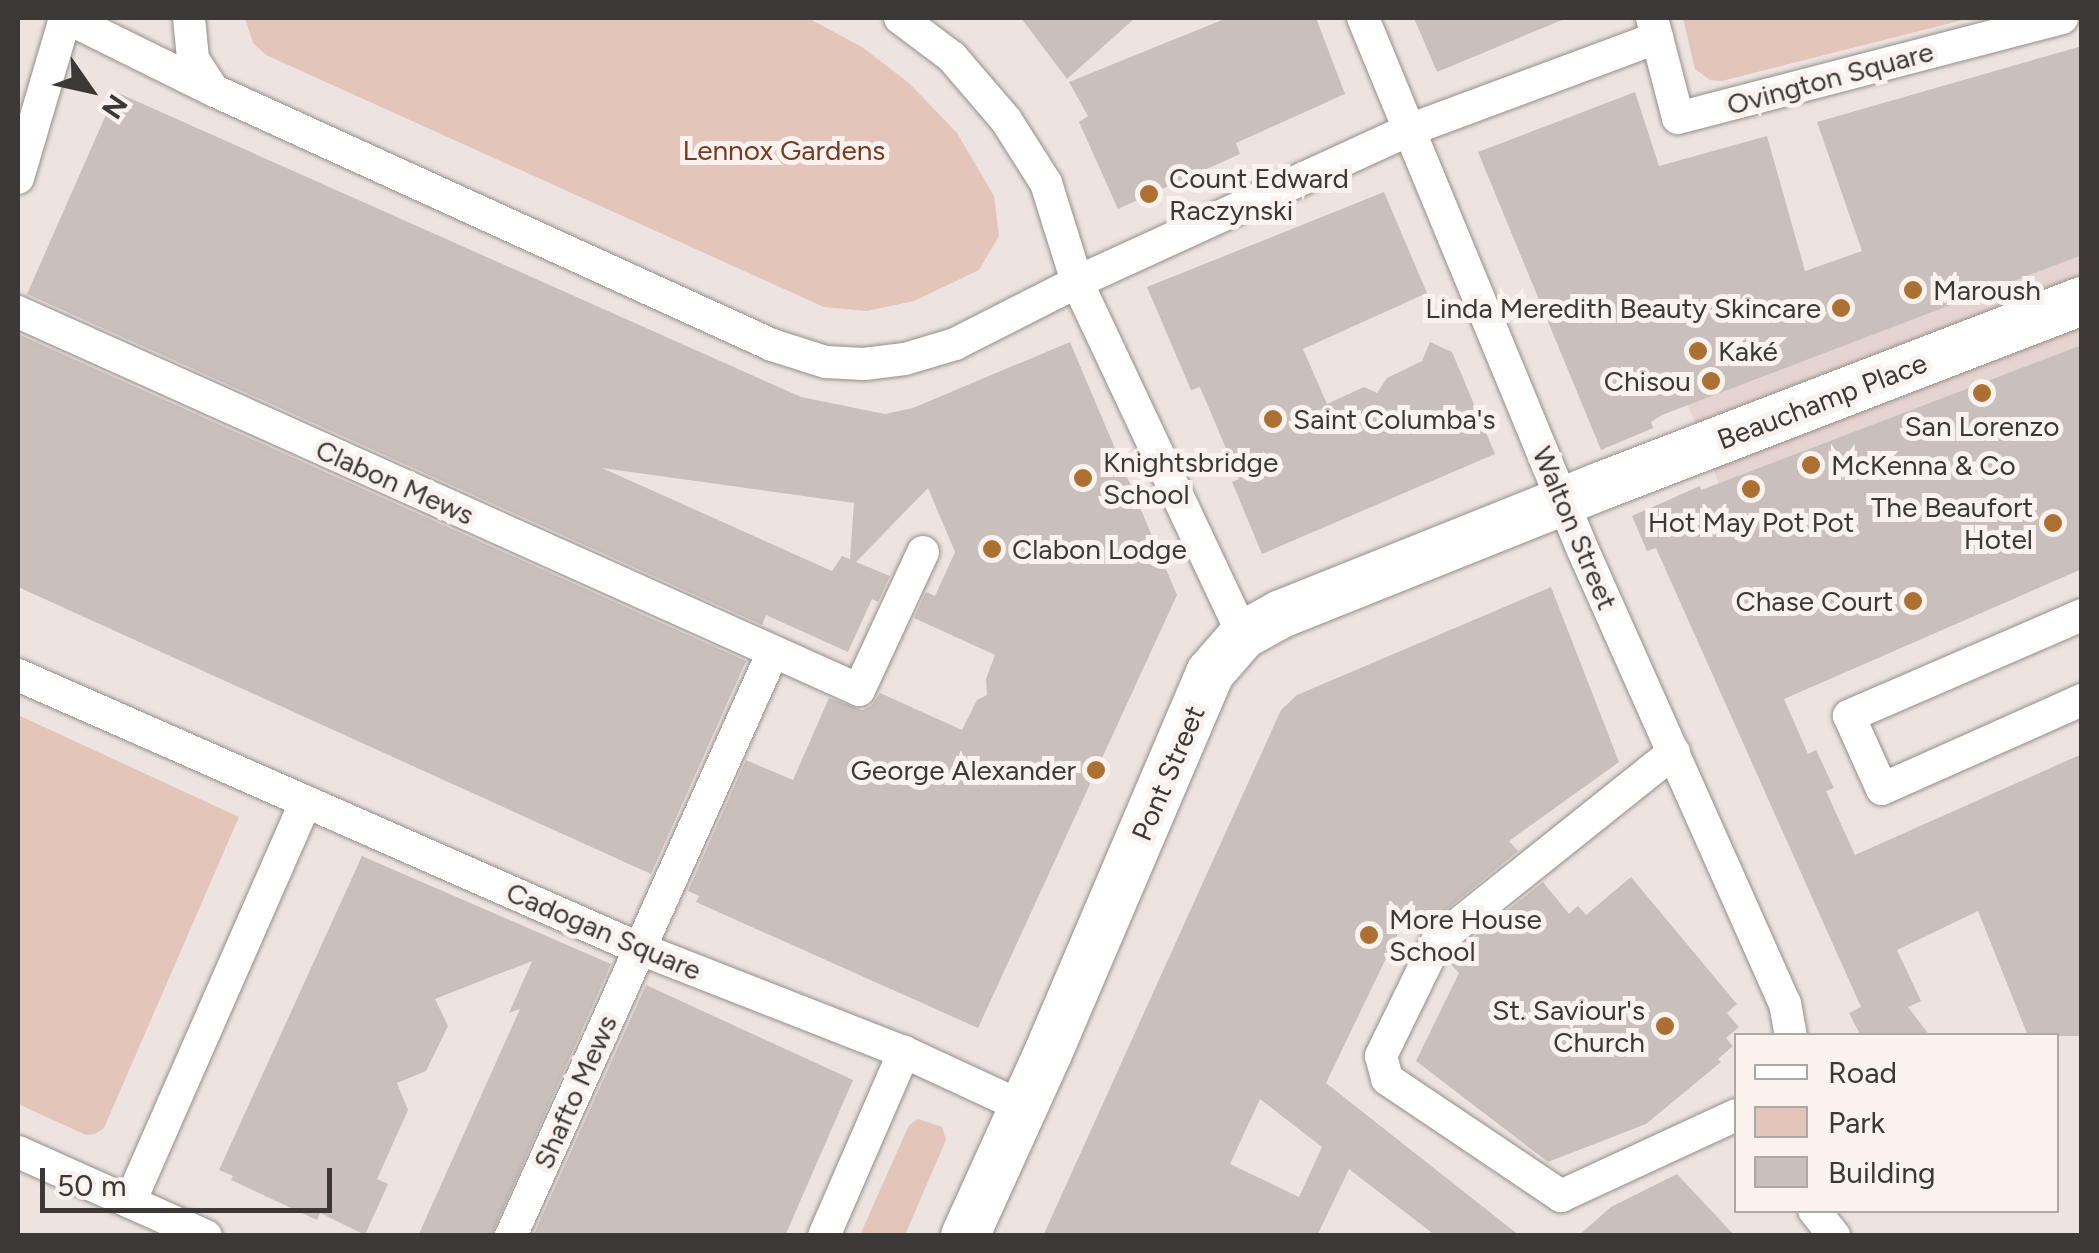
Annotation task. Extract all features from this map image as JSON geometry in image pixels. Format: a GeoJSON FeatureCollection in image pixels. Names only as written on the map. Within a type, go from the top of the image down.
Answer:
{"type":"FeatureCollection","features":[{"type":"Feature","properties":{"kind":"main road","name":"Beauchamp Place"},"geometry":{"type":"LineString","coordinates":[[1563,503],[2082,301]]}},
{"type":"Feature","properties":{"kind":"main road","name":"Pont Street"},"geometry":{"type":"LineString","coordinates":[[965,1236],[1210,673],[1243,635],[1342,589],[1563,503]]}},
{"type":"Feature","properties":{"kind":"street"},"geometry":{"type":"LineString","coordinates":[[18,178],[66,18],[215,91],[772,345],[826,362],[905,360],[955,344],[1077,282],[1409,130]]}},
{"type":"Feature","properties":{"kind":"street"},"geometry":{"type":"LineString","coordinates":[[190,18],[193,59],[215,91]]}},
{"type":"Feature","properties":{"kind":"street"},"geometry":{"type":"LineString","coordinates":[[900,18],[952,56],[1006,120],[1046,183],[1077,282],[1243,635]]}},
{"type":"Feature","properties":{"kind":"street","name":"Walton Street"},"geometry":{"type":"LineString","coordinates":[[1363,18],[1563,503],[1785,1003],[1790,1033]]}},
{"type":"Feature","properties":{"kind":"street","name":"Ovington Square"},"geometry":{"type":"LineString","coordinates":[[1409,130],[1655,28],[1678,118],[2062,18]]}},
{"type":"Feature","properties":{"kind":"street","name":"Clabon Mews"},"geometry":{"type":"LineString","coordinates":[[18,312],[859,690],[923,552]]}},
{"type":"Feature","properties":{"kind":"street"},"geometry":{"type":"LineString","coordinates":[[2082,615],[1849,716],[1882,789],[2082,700]]}},
{"type":"Feature","properties":{"kind":"street"},"geometry":{"type":"LineString","coordinates":[[638,948],[774,652]]}},
{"type":"Feature","properties":{"kind":"street","name":"Cadogan Square"},"geometry":{"type":"LineString","coordinates":[[18,675],[638,948],[904,1052],[1023,1106]]}},
{"type":"Feature","properties":{"kind":"street"},"geometry":{"type":"LineString","coordinates":[[1674,752],[1437,941],[1380,1056],[1386,1079],[1561,1196],[1734,1117]]}},
{"type":"Feature","properties":{"kind":"street"},"geometry":{"type":"LineString","coordinates":[[130,1202],[306,802]]}},
{"type":"Feature","properties":{"kind":"street","name":"Shafto Mews"},"geometry":{"type":"LineString","coordinates":[[511,1236],[638,948]]}},
{"type":"Feature","properties":{"kind":"street"},"geometry":{"type":"LineString","coordinates":[[824,1236],[904,1052]]}},
{"type":"Feature","properties":{"kind":"street"},"geometry":{"type":"LineString","coordinates":[[18,1152],[206,1236]]}},
{"type":"Feature","properties":{"kind":"street"},"geometry":{"type":"LineString","coordinates":[[1816,1213],[1834,1236]]}},
{"type":"Feature","properties":{"kind":"shaded area"},"geometry":{"type":"Polygon","coordinates":[[[2081,200],[2081,450],[1762,593],[1666,350],[2081,200]]]}},
{"type":"Feature","properties":{"kind":"green space","name":"Lennox Gardens"},"geometry":{"type":"Polygon","coordinates":[[[245,18],[808,18],[862,47],[909,83],[957,133],[994,196],[999,236],[979,270],[914,301],[867,311],[824,307],[266,55],[253,43],[245,18]]]}},
{"type":"Feature","properties":{"kind":"green space"},"geometry":{"type":"Polygon","coordinates":[[[1683,18],[1971,18],[1722,81],[1710,80],[1695,69],[1683,18]]]}},
{"type":"Feature","properties":{"kind":"green space"},"geometry":{"type":"Polygon","coordinates":[[[18,715],[239,817],[104,1128],[95,1134],[86,1135],[18,1104],[18,715]]]}},
{"type":"Feature","properties":{"kind":"green space"},"geometry":{"type":"Polygon","coordinates":[[[918,1119],[942,1127],[946,1140],[905,1235],[860,1235],[909,1125],[918,1119]]]}},
{"type":"Feature","properties":{"kind":"building"},"geometry":{"type":"Polygon","coordinates":[[[1021,18],[1135,18],[1067,79],[1021,18]]]}},
{"type":"Feature","properties":{"kind":"building"},"geometry":{"type":"Polygon","coordinates":[[[1227,18],[1316,18],[1345,94],[1236,143],[1240,154],[1118,209],[1079,122],[1088,116],[1069,82],[1227,18]]]}},
{"type":"Feature","properties":{"kind":"building"},"geometry":{"type":"Polygon","coordinates":[[[1414,18],[1567,18],[1437,72],[1414,18]]]}},
{"type":"Feature","properties":{"kind":"building"},"geometry":{"type":"Polygon","coordinates":[[[2082,46],[2082,255],[1662,415],[1651,422],[1653,428],[1601,450],[1478,152],[1635,92],[1659,166],[1767,136],[1805,271],[1862,251],[1817,122],[2082,46]]]}},
{"type":"Feature","properties":{"kind":"building"},"geometry":{"type":"Polygon","coordinates":[[[116,92],[801,397],[885,414],[913,408],[1070,342],[1177,595],[978,1028],[696,902],[699,896],[688,891],[746,760],[793,780],[829,698],[862,710],[871,706],[880,693],[962,730],[977,700],[987,695],[986,679],[995,655],[914,618],[926,592],[935,596],[955,552],[928,488],[856,562],[890,576],[878,602],[872,599],[848,652],[766,615],[762,625],[27,294],[116,92]],[[602,468],[832,571],[842,556],[850,559],[854,503],[602,468]]]}},
{"type":"Feature","properties":{"kind":"building"},"geometry":{"type":"Polygon","coordinates":[[[1384,192],[1427,293],[1303,349],[1327,404],[1364,387],[1377,393],[1387,378],[1422,361],[1430,342],[1452,352],[1495,454],[1262,554],[1232,482],[1239,479],[1200,387],[1191,390],[1147,287],[1384,192]]]}},
{"type":"Feature","properties":{"kind":"building"},"geometry":{"type":"Polygon","coordinates":[[[18,334],[746,661],[651,874],[18,587],[18,334]]]}},
{"type":"Feature","properties":{"kind":"building"},"geometry":{"type":"Polygon","coordinates":[[[2082,345],[2082,569],[1784,699],[1808,754],[1816,750],[1834,788],[1826,791],[1855,855],[2082,754],[2082,1036],[2027,1033],[1978,911],[1897,950],[1921,1001],[1908,1007],[1928,1033],[1859,1033],[1849,1013],[1861,1007],[1656,548],[1647,551],[1632,516],[1700,486],[1701,490],[2082,345]]]}},
{"type":"Feature","properties":{"kind":"building"},"geometry":{"type":"Polygon","coordinates":[[[1551,587],[1619,762],[1509,841],[1518,851],[1420,931],[1406,917],[1326,1083],[1520,1236],[1436,1236],[1349,1169],[1317,1236],[1043,1236],[1281,710],[1297,695],[1551,587]],[[1260,1099],[1230,1164],[1299,1197],[1322,1147],[1260,1099]]]}},
{"type":"Feature","properties":{"kind":"building"},"geometry":{"type":"Polygon","coordinates":[[[362,856],[611,964],[491,1236],[418,1236],[520,1009],[509,1013],[532,961],[435,999],[448,1026],[426,1071],[397,1083],[408,1110],[377,1179],[388,1184],[365,1235],[320,1213],[317,1220],[231,1180],[233,1176],[219,1170],[362,856]]]}},
{"type":"Feature","properties":{"kind":"building"},"geometry":{"type":"Polygon","coordinates":[[[1631,877],[1737,1004],[1727,1013],[1739,1027],[1726,1038],[1733,1046],[1718,1059],[1721,1062],[1646,1124],[1548,1162],[1416,1061],[1459,973],[1449,962],[1453,954],[1543,882],[1569,914],[1578,906],[1586,915],[1631,877]]]}},
{"type":"Feature","properties":{"kind":"building"},"geometry":{"type":"Polygon","coordinates":[[[646,985],[853,1080],[785,1236],[533,1236],[646,985]]]}},
{"type":"Feature","properties":{"kind":"building"},"geometry":{"type":"Polygon","coordinates":[[[1677,1174],[1735,1236],[1578,1236],[1611,1207],[1677,1174]]]}},
{"type":"Feature","properties":{"kind":"place","name":"Count Edward Raczynski"},"geometry":{"type":"Point","coordinates":[1149,194]}},
{"type":"Feature","properties":{"kind":"place","name":"Maroush"},"geometry":{"type":"Point","coordinates":[1913,290]}},
{"type":"Feature","properties":{"kind":"place","name":"Linda Meredith Beauty Skincare"},"geometry":{"type":"Point","coordinates":[1841,308]}},
{"type":"Feature","properties":{"kind":"place","name":"Kaké"},"geometry":{"type":"Point","coordinates":[1698,351]}},
{"type":"Feature","properties":{"kind":"place","name":"Chisou"},"geometry":{"type":"Point","coordinates":[1711,381]}},
{"type":"Feature","properties":{"kind":"place","name":"San Lorenzo"},"geometry":{"type":"Point","coordinates":[1982,393]}},
{"type":"Feature","properties":{"kind":"place","name":"Saint Columba's"},"geometry":{"type":"Point","coordinates":[1273,419]}},
{"type":"Feature","properties":{"kind":"place","name":"McKenna & Co"},"geometry":{"type":"Point","coordinates":[1811,465]}},
{"type":"Feature","properties":{"kind":"place","name":"Knightsbridge School"},"geometry":{"type":"Point","coordinates":[1083,478]}},
{"type":"Feature","properties":{"kind":"place","name":"Hot May Pot Pot"},"geometry":{"type":"Point","coordinates":[1751,489]}},
{"type":"Feature","properties":{"kind":"place","name":"The Beaufort Hotel"},"geometry":{"type":"Point","coordinates":[2053,523]}},
{"type":"Feature","properties":{"kind":"place","name":"Clabon Lodge"},"geometry":{"type":"Point","coordinates":[992,549]}},
{"type":"Feature","properties":{"kind":"place","name":"Chase Court"},"geometry":{"type":"Point","coordinates":[1913,601]}},
{"type":"Feature","properties":{"kind":"place","name":"George Alexander"},"geometry":{"type":"Point","coordinates":[1096,770]}},
{"type":"Feature","properties":{"kind":"place","name":"More House School"},"geometry":{"type":"Point","coordinates":[1369,935]}},
{"type":"Feature","properties":{"kind":"place","name":"St. Saviour's Church"},"geometry":{"type":"Point","coordinates":[1665,1026]}}]}
